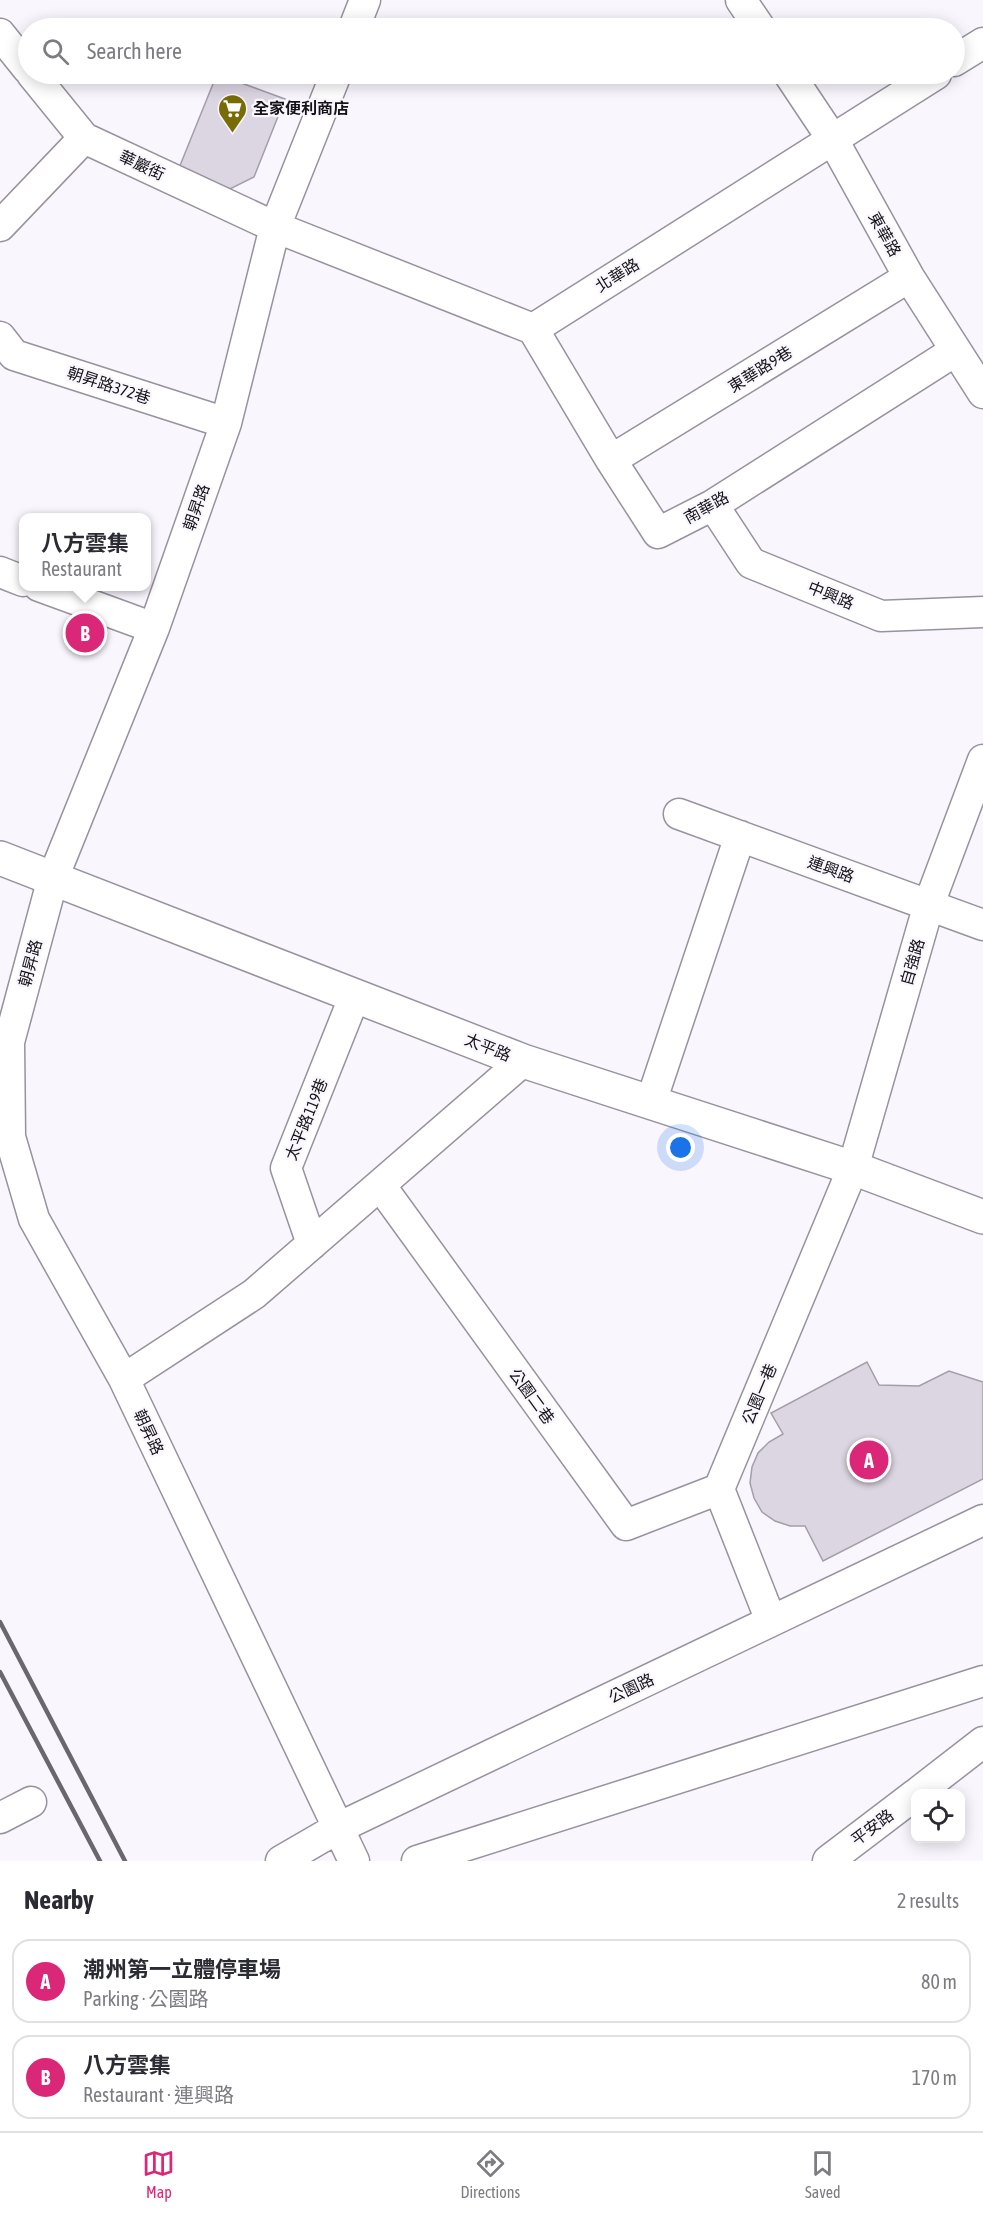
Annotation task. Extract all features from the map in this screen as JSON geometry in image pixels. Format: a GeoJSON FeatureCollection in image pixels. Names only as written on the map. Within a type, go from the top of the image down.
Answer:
{"type":"FeatureCollection","features":[{"type":"Feature","properties":{"kind":"main road","name":"太平路"},"geometry":{"type":"LineString","coordinates":[[0,858],[523,1061],[853,1168],[983,1217]]}},
{"type":"Feature","properties":{"kind":"street"},"geometry":{"type":"LineString","coordinates":[[358,18],[365,0]]}},
{"type":"Feature","properties":{"kind":"street"},"geometry":{"type":"LineString","coordinates":[[741,0],[753,18]]}},
{"type":"Feature","properties":{"kind":"street"},"geometry":{"type":"LineString","coordinates":[[0,34],[18,56]]}},
{"type":"Feature","properties":{"kind":"street"},"geometry":{"type":"LineString","coordinates":[[965,55],[983,43]]}},
{"type":"Feature","properties":{"kind":"street","name":"華巖街"},"geometry":{"type":"LineString","coordinates":[[40,84],[84,138],[275,227]]}},
{"type":"Feature","properties":{"kind":"street","name":"朝昇路"},"geometry":{"type":"LineString","coordinates":[[332,84],[275,227],[226,423],[154,628],[53,878],[9,1042],[10,1137],[34,1218],[124,1378],[354,1861]]}},
{"type":"Feature","properties":{"kind":"street","name":"東華路"},"geometry":{"type":"LineString","coordinates":[[796,84],[833,140],[909,277],[983,393]]}},
{"type":"Feature","properties":{"kind":"street","name":"北華路"},"geometry":{"type":"LineString","coordinates":[[533,328],[920,84]]}},
{"type":"Feature","properties":{"kind":"street"},"geometry":{"type":"LineString","coordinates":[[0,226],[84,138]]}},
{"type":"Feature","properties":{"kind":"street"},"geometry":{"type":"LineString","coordinates":[[275,227],[533,328]]}},
{"type":"Feature","properties":{"kind":"street","name":"東華路9巷"},"geometry":{"type":"LineString","coordinates":[[611,460],[909,277]]}},
{"type":"Feature","properties":{"kind":"street","name":"南華路"},"geometry":{"type":"LineString","coordinates":[[533,328],[611,460],[658,533],[713,505],[955,351]]}},
{"type":"Feature","properties":{"kind":"street","name":"朝昇路372巷"},"geometry":{"type":"LineString","coordinates":[[0,337],[14,355],[226,423]]}},
{"type":"Feature","properties":{"kind":"street","name":"中興路"},"geometry":{"type":"LineString","coordinates":[[713,505],[751,563],[881,616],[983,612]]}},
{"type":"Feature","properties":{"kind":"street"},"geometry":{"type":"LineString","coordinates":[[0,573],[19,579]]}},
{"type":"Feature","properties":{"kind":"street"},"geometry":{"type":"LineString","coordinates":[[53,591],[154,628]]}},
{"type":"Feature","properties":{"kind":"street","name":"自強路"},"geometry":{"type":"LineString","coordinates":[[853,1168],[929,904],[983,760]]}},
{"type":"Feature","properties":{"kind":"street","name":"連興路"},"geometry":{"type":"LineString","coordinates":[[679,814],[983,925]]}},
{"type":"Feature","properties":{"kind":"street"},"geometry":{"type":"LineString","coordinates":[[651,1102],[740,836]]}},
{"type":"Feature","properties":{"kind":"street","name":"太平路119巷"},"geometry":{"type":"LineString","coordinates":[[312,1244],[286,1168],[355,995]]}},
{"type":"Feature","properties":{"kind":"street"},"geometry":{"type":"LineString","coordinates":[[124,1378],[254,1294],[523,1061]]}},
{"type":"Feature","properties":{"kind":"street","name":"公園一巷"},"geometry":{"type":"LineString","coordinates":[[719,1489],[853,1168]]}},
{"type":"Feature","properties":{"kind":"street","name":"公園二巷"},"geometry":{"type":"LineString","coordinates":[[380,1185],[626,1525],[719,1489]]}},
{"type":"Feature","properties":{"kind":"street"},"geometry":{"type":"LineString","coordinates":[[719,1489],[771,1621]]}},
{"type":"Feature","properties":{"kind":"street","name":"公園路"},"geometry":{"type":"LineString","coordinates":[[281,1861],[338,1828],[983,1520]]}},
{"type":"Feature","properties":{"kind":"street"},"geometry":{"type":"LineString","coordinates":[[417,1861],[983,1681]]}},
{"type":"Feature","properties":{"kind":"street","name":"平安路"},"geometry":{"type":"LineString","coordinates":[[922,1789],[983,1742]]}},
{"type":"Feature","properties":{"kind":"street","name":"平安路"},"geometry":{"type":"LineString","coordinates":[[828,1861],[911,1798]]}},
{"type":"Feature","properties":{"kind":"street"},"geometry":{"type":"LineString","coordinates":[[0,1818],[31,1802]]}},
{"type":"Feature","properties":{"kind":"building","name":"全家便利商店"},"geometry":{"type":"Polygon","coordinates":[[[213,84],[244,84],[285,99],[254,177],[230,189],[179,168],[213,84]]]}},
{"type":"Feature","properties":{"kind":"building"},"geometry":{"type":"Polygon","coordinates":[[[867,1362],[879,1385],[919,1386],[949,1371],[983,1382],[983,1479],[823,1561],[805,1526],[790,1526],[775,1521],[762,1512],[754,1498],[750,1483],[752,1467],[758,1453],[769,1442],[783,1434],[771,1413],[867,1362]]]}},
{"type":"Feature","properties":{"kind":"railway"},"geometry":{"type":"LineString","coordinates":[[0,1622],[125,1861]]}},
{"type":"Feature","properties":{"kind":"railway"},"geometry":{"type":"LineString","coordinates":[[0,1672],[100,1861]]}},
{"type":"Feature","properties":{"kind":"place","name":"全家便利商店"},"geometry":{"type":"Point","coordinates":[232,134]}},
{"type":"Feature","properties":{"kind":"place","name":"八方雲集"},"geometry":{"type":"Point","coordinates":[85,633]}},
{"type":"Feature","properties":{"kind":"place","name":"潮州第一立體停車場"},"geometry":{"type":"Point","coordinates":[869,1460]}}]}
